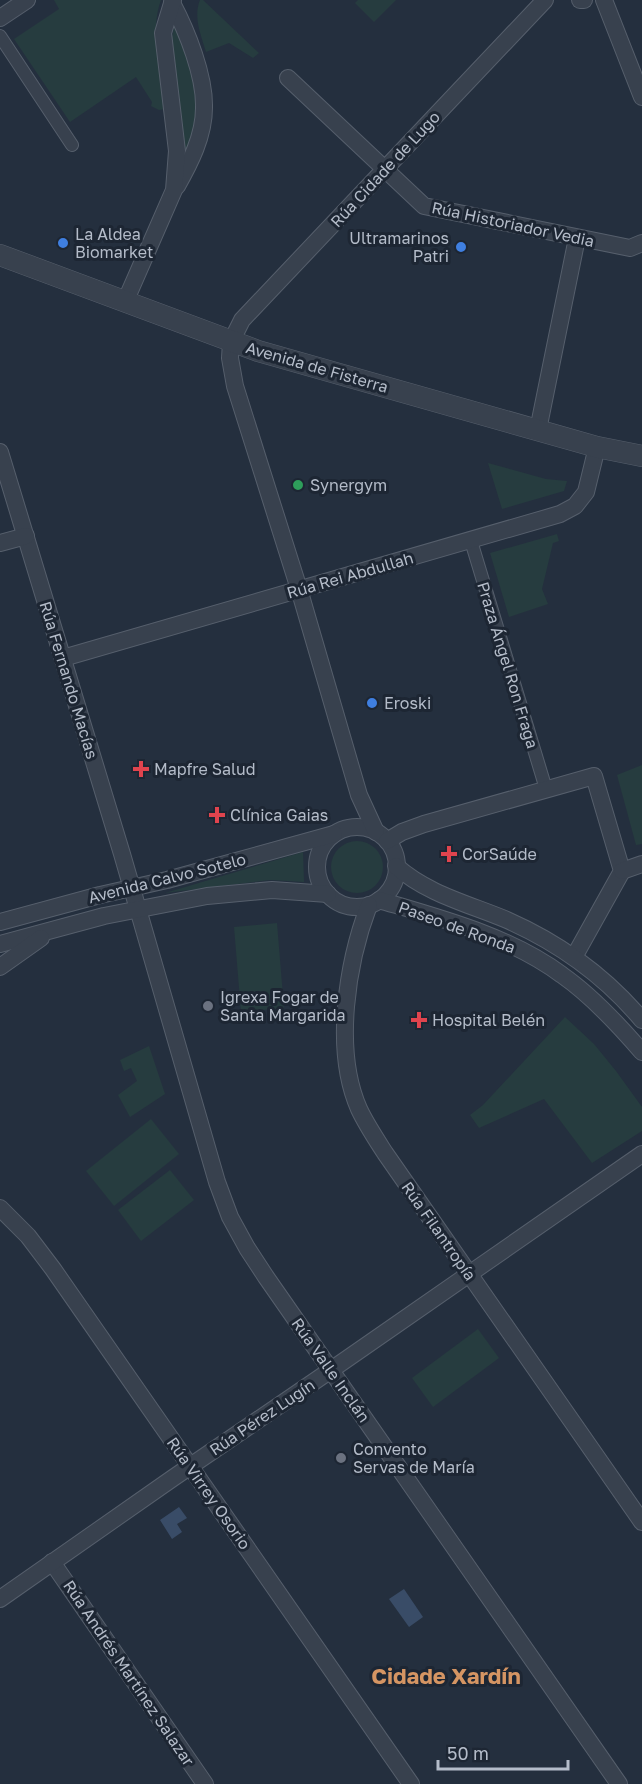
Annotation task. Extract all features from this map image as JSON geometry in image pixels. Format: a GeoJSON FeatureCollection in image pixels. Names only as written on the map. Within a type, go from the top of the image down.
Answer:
{"type":"FeatureCollection","features":[{"type":"Feature","properties":{"kind":"street"},"geometry":{"type":"LineString","coordinates":[[0,18],[27,0]]}},
{"type":"Feature","properties":{"kind":"street","name":"Rúa Cidade de Lugo"},"geometry":{"type":"LineString","coordinates":[[231,342],[242,320],[545,0]]}},
{"type":"Feature","properties":{"kind":"street"},"geometry":{"type":"LineString","coordinates":[[604,0],[642,98]]}},
{"type":"Feature","properties":{"kind":"street"},"geometry":{"type":"LineString","coordinates":[[172,2],[163,33],[177,151],[174,190]]}},
{"type":"Feature","properties":{"kind":"street"},"geometry":{"type":"LineString","coordinates":[[125,302],[174,190],[190,164],[199,139],[204,108],[196,64],[185,27],[172,2]]}},
{"type":"Feature","properties":{"kind":"street"},"geometry":{"type":"LineString","coordinates":[[0,36],[72,145]]}},
{"type":"Feature","properties":{"kind":"street","name":"Rúa Historiador Vedia"},"geometry":{"type":"LineString","coordinates":[[288,78],[424,206],[630,248],[642,243]]}},
{"type":"Feature","properties":{"kind":"street"},"geometry":{"type":"LineString","coordinates":[[538,430],[577,238]]}},
{"type":"Feature","properties":{"kind":"street","name":"Avenida de Fisterra"},"geometry":{"type":"LineString","coordinates":[[0,255],[258,351],[597,447],[642,456]]}},
{"type":"Feature","properties":{"kind":"street"},"geometry":{"type":"LineString","coordinates":[[231,342],[230,358],[235,386],[299,589],[359,795],[381,837],[394,853],[396,873],[392,885],[374,902],[356,907],[344,904],[328,894],[320,882],[317,863],[324,844],[334,834],[347,828],[362,827],[381,837],[594,776],[622,871]]}},
{"type":"Feature","properties":{"kind":"street","name":"Rúa Rei Abdullah"},"geometry":{"type":"LineString","coordinates":[[63,658],[560,514],[575,506],[586,492],[597,447]]}},
{"type":"Feature","properties":{"kind":"street","name":"Rúa Fernando Macías"},"geometry":{"type":"LineString","coordinates":[[1,460],[138,909]]}},
{"type":"Feature","properties":{"kind":"street"},"geometry":{"type":"LineString","coordinates":[[0,543],[26,536]]}},
{"type":"Feature","properties":{"kind":"street","name":"Praza Ángel Ron Fraga"},"geometry":{"type":"LineString","coordinates":[[471,541],[546,789]]}},
{"type":"Feature","properties":{"kind":"street","name":"Avenida Calvo Sotelo"},"geometry":{"type":"LineString","coordinates":[[0,922],[334,834]]}},
{"type":"Feature","properties":{"kind":"street"},"geometry":{"type":"LineString","coordinates":[[574,957],[622,871],[642,864]]}},
{"type":"Feature","properties":{"kind":"street","name":"Paseo de Ronda"},"geometry":{"type":"LineString","coordinates":[[396,866],[428,889],[508,921],[574,957],[611,987],[642,1020]]}},
{"type":"Feature","properties":{"kind":"street","name":"Avenida Calvo Sotelo"},"geometry":{"type":"LineString","coordinates":[[0,944],[138,909],[207,896],[272,890],[328,894]]}},
{"type":"Feature","properties":{"kind":"street","name":"Paseo de Ronda"},"geometry":{"type":"LineString","coordinates":[[374,902],[462,926],[522,950],[562,974],[608,1014],[642,1052]]}},
{"type":"Feature","properties":{"kind":"street","name":"Rúa Filantropía"},"geometry":{"type":"LineString","coordinates":[[374,902],[360,928],[346,1002],[345,1040],[348,1071],[359,1108],[385,1154],[642,1522]]}},
{"type":"Feature","properties":{"kind":"street","name":"Rúa Valle Inclán"},"geometry":{"type":"LineString","coordinates":[[138,909],[217,1182],[230,1216],[247,1248],[619,1784]]}},
{"type":"Feature","properties":{"kind":"street","name":"Avenida Calvo Sotelo"},"geometry":{"type":"LineString","coordinates":[[0,967],[55,929]]}},
{"type":"Feature","properties":{"kind":"street","name":"Rúa Pérez Lugín"},"geometry":{"type":"LineString","coordinates":[[0,1599],[642,1154]]}},
{"type":"Feature","properties":{"kind":"street","name":"Rúa Virrey Osorio"},"geometry":{"type":"LineString","coordinates":[[0,1208],[28,1236],[53,1269],[411,1784]]}},
{"type":"Feature","properties":{"kind":"street","name":"Rúa Andrés Martínez Salazar"},"geometry":{"type":"LineString","coordinates":[[52,1562],[205,1784]]}},
{"type":"Feature","properties":{"kind":"green space"},"geometry":{"type":"Polygon","coordinates":[[[54,0],[161,0],[156,40],[166,109],[159,110],[151,106],[152,102],[136,77],[70,122],[14,39],[59,9],[54,0]]]}},
{"type":"Feature","properties":{"kind":"green space"},"geometry":{"type":"Polygon","coordinates":[[[200,0],[203,0],[259,53],[253,58],[229,43],[206,52],[197,13],[200,0]]]}},
{"type":"Feature","properties":{"kind":"green space"},"geometry":{"type":"Polygon","coordinates":[[[358,0],[396,0],[374,22],[355,3],[358,0]]]}},
{"type":"Feature","properties":{"kind":"green space"},"geometry":{"type":"Polygon","coordinates":[[[175,23],[192,74],[198,115],[194,139],[179,176],[185,150],[172,37],[175,23]]]}},
{"type":"Feature","properties":{"kind":"green space"},"geometry":{"type":"Polygon","coordinates":[[[488,463],[546,479],[567,481],[564,491],[502,509],[488,463]]]}},
{"type":"Feature","properties":{"kind":"green space"},"geometry":{"type":"Polygon","coordinates":[[[557,534],[559,541],[553,543],[542,589],[548,604],[509,617],[490,553],[557,534]]]}},
{"type":"Feature","properties":{"kind":"green space"},"geometry":{"type":"Polygon","coordinates":[[[642,765],[642,844],[636,845],[617,775],[642,765]]]}},
{"type":"Feature","properties":{"kind":"green space"},"geometry":{"type":"Polygon","coordinates":[[[352,841],[362,841],[376,848],[383,867],[376,886],[362,893],[352,893],[342,889],[335,882],[331,872],[331,862],[335,852],[342,845],[352,841]]]}},
{"type":"Feature","properties":{"kind":"green space"},"geometry":{"type":"Polygon","coordinates":[[[303,852],[304,882],[270,880],[165,893],[303,852]]]}},
{"type":"Feature","properties":{"kind":"green space"},"geometry":{"type":"Polygon","coordinates":[[[277,923],[284,1008],[241,1012],[234,927],[277,923]]]}},
{"type":"Feature","properties":{"kind":"green space"},"geometry":{"type":"Polygon","coordinates":[[[565,1017],[594,1044],[642,1107],[642,1131],[592,1163],[544,1099],[479,1128],[470,1115],[483,1105],[565,1017]]]}},
{"type":"Feature","properties":{"kind":"green space"},"geometry":{"type":"Polygon","coordinates":[[[149,1046],[165,1094],[130,1117],[118,1095],[137,1081],[131,1068],[124,1071],[120,1060],[149,1046]]]}},
{"type":"Feature","properties":{"kind":"green space"},"geometry":{"type":"Polygon","coordinates":[[[151,1119],[179,1154],[114,1206],[86,1171],[151,1119]]]}},
{"type":"Feature","properties":{"kind":"green space"},"geometry":{"type":"Polygon","coordinates":[[[170,1170],[194,1200],[141,1241],[118,1210],[170,1170]]]}},
{"type":"Feature","properties":{"kind":"green space"},"geometry":{"type":"Polygon","coordinates":[[[478,1329],[499,1358],[433,1407],[412,1378],[478,1329]]]}},
{"type":"Feature","properties":{"kind":"water"},"geometry":{"type":"Polygon","coordinates":[[[179,1507],[187,1518],[177,1524],[182,1532],[172,1539],[160,1520],[179,1507]]]}},
{"type":"Feature","properties":{"kind":"water"},"geometry":{"type":"Polygon","coordinates":[[[404,1589],[423,1617],[409,1627],[389,1599],[404,1589]]]}},
{"type":"Feature","properties":{"kind":"place","name":"La Aldea Biomarket"},"geometry":{"type":"Point","coordinates":[63,243]}},
{"type":"Feature","properties":{"kind":"place","name":"Ultramarinos Patri"},"geometry":{"type":"Point","coordinates":[461,247]}},
{"type":"Feature","properties":{"kind":"place","name":"Synergym"},"geometry":{"type":"Point","coordinates":[298,485]}},
{"type":"Feature","properties":{"kind":"place","name":"Eroski"},"geometry":{"type":"Point","coordinates":[372,703]}},
{"type":"Feature","properties":{"kind":"place","name":"Mapfre Salud"},"geometry":{"type":"Point","coordinates":[141,769]}},
{"type":"Feature","properties":{"kind":"place","name":"Clínica Gaias"},"geometry":{"type":"Point","coordinates":[217,815]}},
{"type":"Feature","properties":{"kind":"place","name":"CorSaúde"},"geometry":{"type":"Point","coordinates":[449,854]}},
{"type":"Feature","properties":{"kind":"place","name":"Igrexa Fogar de Santa Margarida"},"geometry":{"type":"Point","coordinates":[208,1006]}},
{"type":"Feature","properties":{"kind":"place","name":"Hospital Belén"},"geometry":{"type":"Point","coordinates":[419,1020]}},
{"type":"Feature","properties":{"kind":"place","name":"Convento Servas de María"},"geometry":{"type":"Point","coordinates":[341,1458]}},
{"type":"Feature","properties":{"kind":"district","name":"Cidade Xardín"},"geometry":{"type":"Point","coordinates":[446,1675]}}]}
